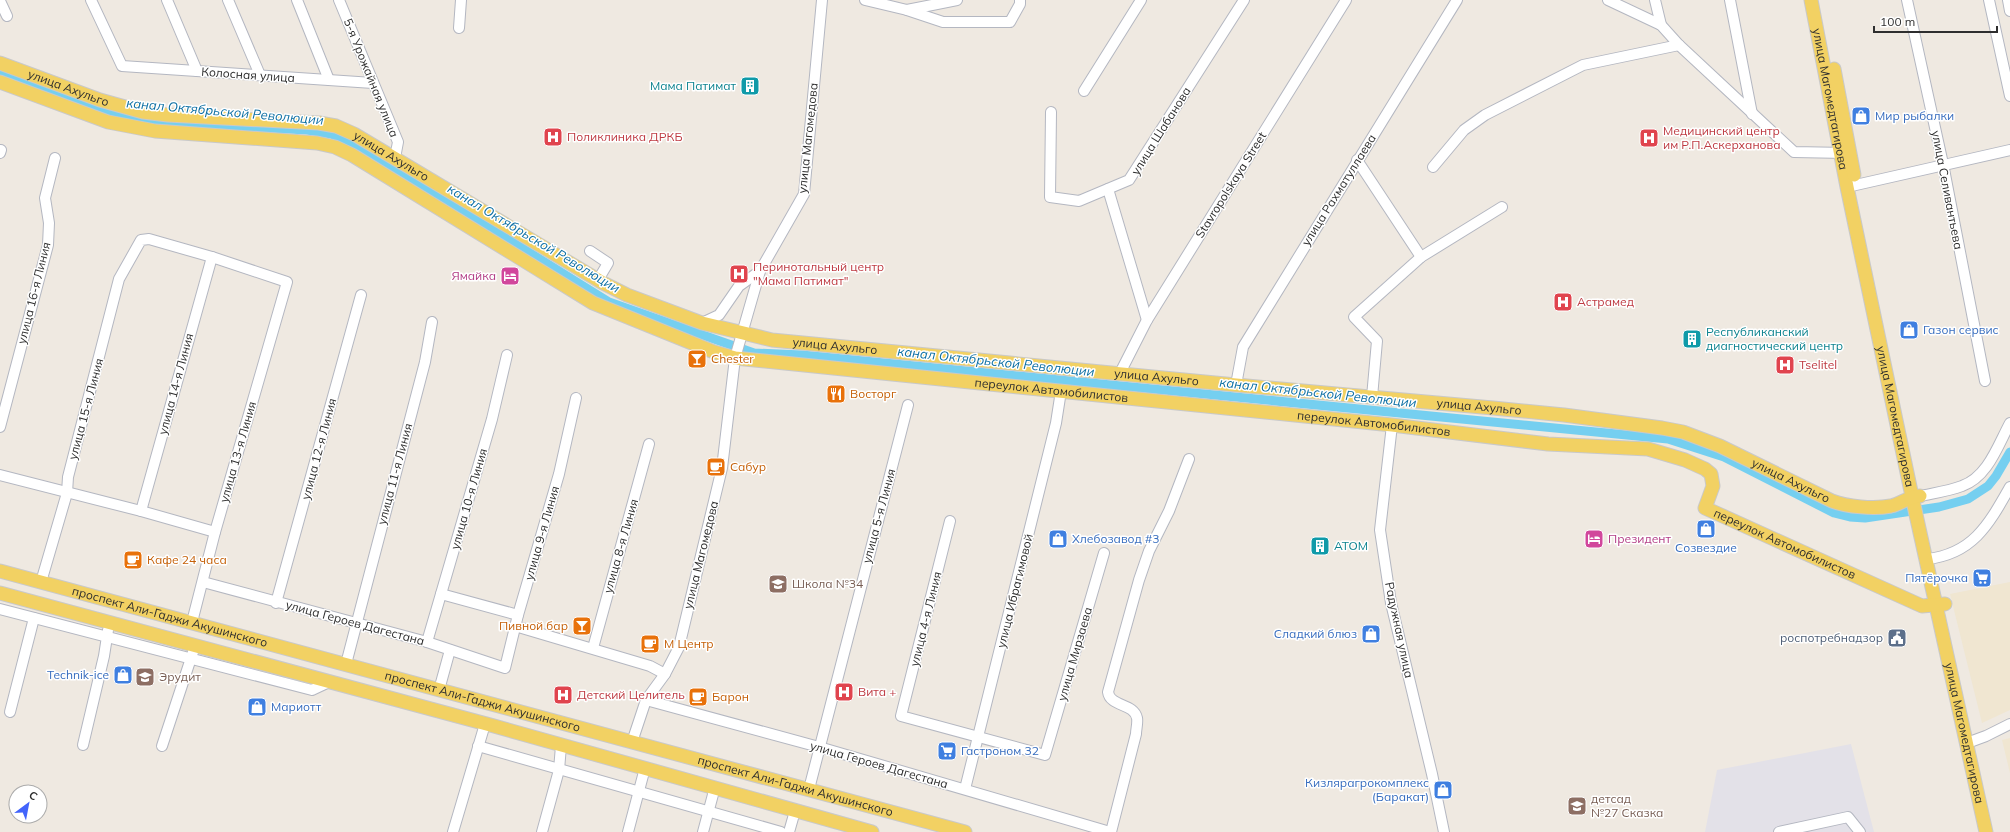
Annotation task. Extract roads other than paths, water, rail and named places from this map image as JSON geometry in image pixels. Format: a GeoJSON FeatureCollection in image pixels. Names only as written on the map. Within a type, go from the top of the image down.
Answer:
{"type":"FeatureCollection","features":[{"type":"Feature","properties":{"kind":"main road","name":"улица Магомедтагирова"},"geometry":{"type":"LineString","coordinates":[[1811,0],[1852,186],[1916,498],[1931,559],[1971,742],[1994,832]]}},
{"type":"Feature","properties":{"kind":"main road","name":"улица Магомедтагирова"},"geometry":{"type":"LineString","coordinates":[[1820,0],[1845,153]]}},
{"type":"Feature","properties":{"kind":"main road","name":"улица Ахульго"},"geometry":{"type":"LineString","coordinates":[[0,63],[100,100],[143,112],[168,115],[319,123],[336,126],[354,134],[598,280],[651,305],[742,336],[1236,385],[1564,415],[1662,428],[1683,432],[1720,446],[1838,504],[1858,507],[1891,506],[1916,498]]}},
{"type":"Feature","properties":{"kind":"main road","name":"переулок Автомобилистов"},"geometry":{"type":"LineString","coordinates":[[0,82],[108,122],[132,127],[155,131],[317,143],[335,147],[352,155],[593,303],[714,352],[735,358],[1392,425],[1548,444],[1648,449],[1685,460],[1712,474],[1713,486],[1705,508],[1922,606],[1940,604]]}},
{"type":"Feature","properties":{"kind":"main road","name":"проспект Али-Гаджи Акушинского"},"geometry":{"type":"LineString","coordinates":[[1,571],[965,832]]}},
{"type":"Feature","properties":{"kind":"main road"},"geometry":{"type":"LineString","coordinates":[[0,592],[8,584],[9,578],[1,571]]}},
{"type":"Feature","properties":{"kind":"main road","name":"проспект Али-Гаджи Акушинского"},"geometry":{"type":"LineString","coordinates":[[0,592],[109,623],[645,768],[795,812],[872,832]]}},
{"type":"Feature","properties":{"kind":"main road"},"geometry":{"type":"LineString","coordinates":[[329,682],[323,670],[325,664],[340,662]]}},
{"type":"Feature","properties":{"kind":"main road","name":"улица Магомедтагирова"},"geometry":{"type":"LineString","coordinates":[[1971,742],[1986,832]]}},
{"type":"Feature","properties":{"kind":"street","name":"Колосная улица"},"geometry":{"type":"LineString","coordinates":[[91,0],[122,66],[373,83]]}},
{"type":"Feature","properties":{"kind":"street"},"geometry":{"type":"LineString","coordinates":[[167,0],[197,71]]}},
{"type":"Feature","properties":{"kind":"street"},"geometry":{"type":"LineString","coordinates":[[228,0],[260,75]]}},
{"type":"Feature","properties":{"kind":"street"},"geometry":{"type":"LineString","coordinates":[[297,0],[329,80]]}},
{"type":"Feature","properties":{"kind":"street","name":"5-я Урожайная улица"},"geometry":{"type":"LineString","coordinates":[[339,0],[398,142],[394,158]]}},
{"type":"Feature","properties":{"kind":"street"},"geometry":{"type":"LineString","coordinates":[[459,28],[461,0]]}},
{"type":"Feature","properties":{"kind":"street","name":"улица Магомедова"},"geometry":{"type":"LineString","coordinates":[[632,742],[646,700],[665,674],[679,647],[722,468],[735,358],[760,271],[804,194],[822,0]]}},
{"type":"Feature","properties":{"kind":"street"},"geometry":{"type":"LineString","coordinates":[[865,0],[907,10],[943,22],[1010,22],[1020,4],[1020,0]]}},
{"type":"Feature","properties":{"kind":"street"},"geometry":{"type":"LineString","coordinates":[[907,10],[957,0]]}},
{"type":"Feature","properties":{"kind":"street"},"geometry":{"type":"LineString","coordinates":[[1084,92],[1141,0]]}},
{"type":"Feature","properties":{"kind":"street","name":"улица Шабанова"},"geometry":{"type":"LineString","coordinates":[[1051,112],[1050,197],[1079,201],[1129,180],[1244,0]]}},
{"type":"Feature","properties":{"kind":"street","name":"Stavropolskaya Street"},"geometry":{"type":"LineString","coordinates":[[1120,373],[1147,320],[1346,0]]}},
{"type":"Feature","properties":{"kind":"street","name":"улица Рахматуллаева"},"geometry":{"type":"LineString","coordinates":[[1236,385],[1243,347],[1457,0]]}},
{"type":"Feature","properties":{"kind":"street"},"geometry":{"type":"LineString","coordinates":[[1608,0],[1661,25],[1679,45],[1794,152],[1845,153]]}},
{"type":"Feature","properties":{"kind":"street"},"geometry":{"type":"LineString","coordinates":[[1655,0],[1661,25]]}},
{"type":"Feature","properties":{"kind":"street"},"geometry":{"type":"LineString","coordinates":[[1730,0],[1752,114]]}},
{"type":"Feature","properties":{"kind":"street","name":"улица Селивантьева"},"geometry":{"type":"LineString","coordinates":[[1907,0],[1943,164],[1985,381]]}},
{"type":"Feature","properties":{"kind":"street"},"geometry":{"type":"LineString","coordinates":[[1989,0],[2010,96]]}},
{"type":"Feature","properties":{"kind":"street"},"geometry":{"type":"LineString","coordinates":[[2008,0],[2010,11]]}},
{"type":"Feature","properties":{"kind":"street"},"geometry":{"type":"LineString","coordinates":[[0,1],[7,16]]}},
{"type":"Feature","properties":{"kind":"street"},"geometry":{"type":"LineString","coordinates":[[1434,167],[1464,130],[1484,115],[1584,65],[1679,45]]}},
{"type":"Feature","properties":{"kind":"street"},"geometry":{"type":"LineString","coordinates":[[1852,186],[1943,164],[2010,150]]}},
{"type":"Feature","properties":{"kind":"street","name":"улица 16-я Линия"},"geometry":{"type":"LineString","coordinates":[[0,427],[48,245],[49,223],[45,198],[55,158]]}},
{"type":"Feature","properties":{"kind":"street"},"geometry":{"type":"LineString","coordinates":[[1357,160],[1421,257]]}},
{"type":"Feature","properties":{"kind":"street"},"geometry":{"type":"LineString","coordinates":[[1108,189],[1147,320]]}},
{"type":"Feature","properties":{"kind":"street"},"geometry":{"type":"LineString","coordinates":[[1372,397],[1377,341],[1354,317],[1421,257],[1502,207]]}},
{"type":"Feature","properties":{"kind":"street","name":"улица 15-я Линия"},"geometry":{"type":"LineString","coordinates":[[41,582],[67,492],[68,477],[119,279],[141,240],[149,239],[212,257]]}},
{"type":"Feature","properties":{"kind":"street"},"geometry":{"type":"LineString","coordinates":[[590,251],[608,263],[598,280]]}},
{"type":"Feature","properties":{"kind":"street","name":"улица 13-я Линия"},"geometry":{"type":"LineString","coordinates":[[192,622],[215,532],[287,282],[212,257]]}},
{"type":"Feature","properties":{"kind":"street","name":"улица 14-я Линия"},"geometry":{"type":"LineString","coordinates":[[141,511],[212,257]]}},
{"type":"Feature","properties":{"kind":"street"},"geometry":{"type":"LineString","coordinates":[[702,323],[719,315],[739,286],[760,271]]}},
{"type":"Feature","properties":{"kind":"street","name":"улица 12-я Линия"},"geometry":{"type":"LineString","coordinates":[[276,603],[361,295]]}},
{"type":"Feature","properties":{"kind":"street","name":"улица 11-я Линия"},"geometry":{"type":"LineString","coordinates":[[340,662],[356,624],[425,362],[432,322]]}},
{"type":"Feature","properties":{"kind":"street","name":"улица 10-я Линия"},"geometry":{"type":"LineString","coordinates":[[427,642],[492,419],[507,355]]}},
{"type":"Feature","properties":{"kind":"street","name":"улица Ибрагимовой"},"geometry":{"type":"LineString","coordinates":[[965,789],[979,738],[1056,423],[1061,391]]}},
{"type":"Feature","properties":{"kind":"street","name":"улица 9-я Линия"},"geometry":{"type":"LineString","coordinates":[[505,668],[518,615],[559,474],[576,398]]}},
{"type":"Feature","properties":{"kind":"street","name":"улица 5-я Линия"},"geometry":{"type":"LineString","coordinates":[[809,789],[908,406]]}},
{"type":"Feature","properties":{"kind":"street"},"geometry":{"type":"LineString","coordinates":[[1916,498],[1961,487],[1978,477],[1990,461],[2010,423]]}},
{"type":"Feature","properties":{"kind":"street","name":"Радужная улица"},"geometry":{"type":"LineString","coordinates":[[1392,425],[1380,530],[1391,603],[1432,774],[1444,832]]}},
{"type":"Feature","properties":{"kind":"street","name":"улица 8-я Линия"},"geometry":{"type":"LineString","coordinates":[[593,648],[649,444]]}},
{"type":"Feature","properties":{"kind":"street"},"geometry":{"type":"LineString","coordinates":[[1110,832],[1136,734],[1138,719],[1131,709],[1111,700],[1108,692],[1139,580],[1149,551],[1170,511],[1189,459]]}},
{"type":"Feature","properties":{"kind":"street"},"geometry":{"type":"LineString","coordinates":[[0,475],[141,511],[215,532]]}},
{"type":"Feature","properties":{"kind":"street"},"geometry":{"type":"LineString","coordinates":[[1931,559],[1960,550],[1976,538],[1990,522],[2010,488]]}},
{"type":"Feature","properties":{"kind":"street","name":"улица 4-я Линия"},"geometry":{"type":"LineString","coordinates":[[950,521],[901,716],[979,738]]}},
{"type":"Feature","properties":{"kind":"street","name":"улица Мирзаева"},"geometry":{"type":"LineString","coordinates":[[979,738],[1045,755],[1104,553]]}},
{"type":"Feature","properties":{"kind":"street","name":"улица Героев Дагестана"},"geometry":{"type":"LineString","coordinates":[[203,582],[276,603],[427,642],[505,668]]}},
{"type":"Feature","properties":{"kind":"street"},"geometry":{"type":"LineString","coordinates":[[441,594],[518,615]]}},
{"type":"Feature","properties":{"kind":"street"},"geometry":{"type":"LineString","coordinates":[[0,609],[312,690],[329,682]]}},
{"type":"Feature","properties":{"kind":"street"},"geometry":{"type":"LineString","coordinates":[[10,712],[34,618]]}},
{"type":"Feature","properties":{"kind":"street"},"geometry":{"type":"LineString","coordinates":[[83,745],[109,623]]}},
{"type":"Feature","properties":{"kind":"street"},"geometry":{"type":"LineString","coordinates":[[515,626],[650,666],[665,674]]}},
{"type":"Feature","properties":{"kind":"street"},"geometry":{"type":"LineString","coordinates":[[162,746],[195,646]]}},
{"type":"Feature","properties":{"kind":"street"},"geometry":{"type":"LineString","coordinates":[[439,690],[450,650]]}},
{"type":"Feature","properties":{"kind":"street","name":"улица Героев Дагестана"},"geometry":{"type":"LineString","coordinates":[[646,700],[819,747],[1110,832]]}},
{"type":"Feature","properties":{"kind":"street"},"geometry":{"type":"LineString","coordinates":[[453,832],[485,724]]}},
{"type":"Feature","properties":{"kind":"street"},"geometry":{"type":"LineString","coordinates":[[1971,742],[2010,724]]}},
{"type":"Feature","properties":{"kind":"street"},"geometry":{"type":"LineString","coordinates":[[478,746],[639,793],[781,832]]}},
{"type":"Feature","properties":{"kind":"street"},"geometry":{"type":"LineString","coordinates":[[542,832],[559,770],[561,746]]}},
{"type":"Feature","properties":{"kind":"street"},"geometry":{"type":"LineString","coordinates":[[628,832],[645,768]]}},
{"type":"Feature","properties":{"kind":"street"},"geometry":{"type":"LineString","coordinates":[[703,832],[715,788]]}},
{"type":"Feature","properties":{"kind":"street"},"geometry":{"type":"LineString","coordinates":[[789,832],[795,812]]}},
{"type":"Feature","properties":{"kind":"street"},"geometry":{"type":"LineString","coordinates":[[1780,832],[1848,817],[1860,832]]}},
{"type":"Feature","properties":{"kind":"waterway","name":"канал Октябрьской Революции"},"geometry":{"type":"LineString","coordinates":[[0,71],[110,113],[137,119],[169,123],[307,130],[331,134],[359,147],[609,302],[754,353],[802,355],[1668,439],[1724,457],[1834,513],[1850,517],[1865,518],[1939,507],[1968,499],[1988,486],[1996,476],[2010,452]]}},
{"type":"Feature","properties":{"kind":"place","name":"Мама Патимат"},"geometry":{"type":"Point","coordinates":[750,86]}},
{"type":"Feature","properties":{"kind":"place","name":"Мир рыбалки"},"geometry":{"type":"Point","coordinates":[1861,116]}},
{"type":"Feature","properties":{"kind":"place","name":"Поликлиника ДРКБ"},"geometry":{"type":"Point","coordinates":[553,137]}},
{"type":"Feature","properties":{"kind":"place","name":"Медицинский центр им Р.П.Аскерханова"},"geometry":{"type":"Point","coordinates":[1649,138]}},
{"type":"Feature","properties":{"kind":"place","name":"Перинотальный центр \"Мама Патимат\""},"geometry":{"type":"Point","coordinates":[739,274]}},
{"type":"Feature","properties":{"kind":"place","name":"Ямайка"},"geometry":{"type":"Point","coordinates":[510,276]}},
{"type":"Feature","properties":{"kind":"place","name":"Астрамед"},"geometry":{"type":"Point","coordinates":[1563,302]}},
{"type":"Feature","properties":{"kind":"place","name":"Газон сервис"},"geometry":{"type":"Point","coordinates":[1909,330]}},
{"type":"Feature","properties":{"kind":"place","name":"Республиканский диагностический центр"},"geometry":{"type":"Point","coordinates":[1692,339]}},
{"type":"Feature","properties":{"kind":"place","name":"Chester"},"geometry":{"type":"Point","coordinates":[697,359]}},
{"type":"Feature","properties":{"kind":"place","name":"Tselitel"},"geometry":{"type":"Point","coordinates":[1785,365]}},
{"type":"Feature","properties":{"kind":"place","name":"Восторг"},"geometry":{"type":"Point","coordinates":[836,394]}},
{"type":"Feature","properties":{"kind":"place","name":"Сабур"},"geometry":{"type":"Point","coordinates":[716,467]}},
{"type":"Feature","properties":{"kind":"place","name":"Созвездие"},"geometry":{"type":"Point","coordinates":[1706,529]}},
{"type":"Feature","properties":{"kind":"place","name":"Хлебозавод #3"},"geometry":{"type":"Point","coordinates":[1058,539]}},
{"type":"Feature","properties":{"kind":"place","name":"Президент"},"geometry":{"type":"Point","coordinates":[1594,539]}},
{"type":"Feature","properties":{"kind":"place","name":"АТОМ"},"geometry":{"type":"Point","coordinates":[1320,546]}},
{"type":"Feature","properties":{"kind":"place","name":"Кафе 24 часа"},"geometry":{"type":"Point","coordinates":[133,560]}},
{"type":"Feature","properties":{"kind":"place","name":"Пятёрочка"},"geometry":{"type":"Point","coordinates":[1982,578]}},
{"type":"Feature","properties":{"kind":"place","name":"Школа №34"},"geometry":{"type":"Point","coordinates":[778,584]}},
{"type":"Feature","properties":{"kind":"place","name":"Пивной бар"},"geometry":{"type":"Point","coordinates":[582,626]}},
{"type":"Feature","properties":{"kind":"place","name":"Сладкий блюз"},"geometry":{"type":"Point","coordinates":[1371,634]}},
{"type":"Feature","properties":{"kind":"place","name":"роспотребнадзор"},"geometry":{"type":"Point","coordinates":[1897,638]}},
{"type":"Feature","properties":{"kind":"place","name":"М Центр"},"geometry":{"type":"Point","coordinates":[650,644]}},
{"type":"Feature","properties":{"kind":"place","name":"Technik-ice"},"geometry":{"type":"Point","coordinates":[123,675]}},
{"type":"Feature","properties":{"kind":"place","name":"Эрудит"},"geometry":{"type":"Point","coordinates":[145,677]}},
{"type":"Feature","properties":{"kind":"place","name":"Вита +"},"geometry":{"type":"Point","coordinates":[844,692]}},
{"type":"Feature","properties":{"kind":"place","name":"Детский Целитель"},"geometry":{"type":"Point","coordinates":[563,695]}},
{"type":"Feature","properties":{"kind":"place","name":"Барон"},"geometry":{"type":"Point","coordinates":[698,697]}},
{"type":"Feature","properties":{"kind":"place","name":"Мариотт"},"geometry":{"type":"Point","coordinates":[257,707]}},
{"type":"Feature","properties":{"kind":"place","name":"Гастроном 32"},"geometry":{"type":"Point","coordinates":[947,751]}},
{"type":"Feature","properties":{"kind":"place","name":"Кизлярагрокомплекс (Баракат)"},"geometry":{"type":"Point","coordinates":[1443,790]}},
{"type":"Feature","properties":{"kind":"place","name":"детсад №27 Сказка"},"geometry":{"type":"Point","coordinates":[1577,806]}}]}
